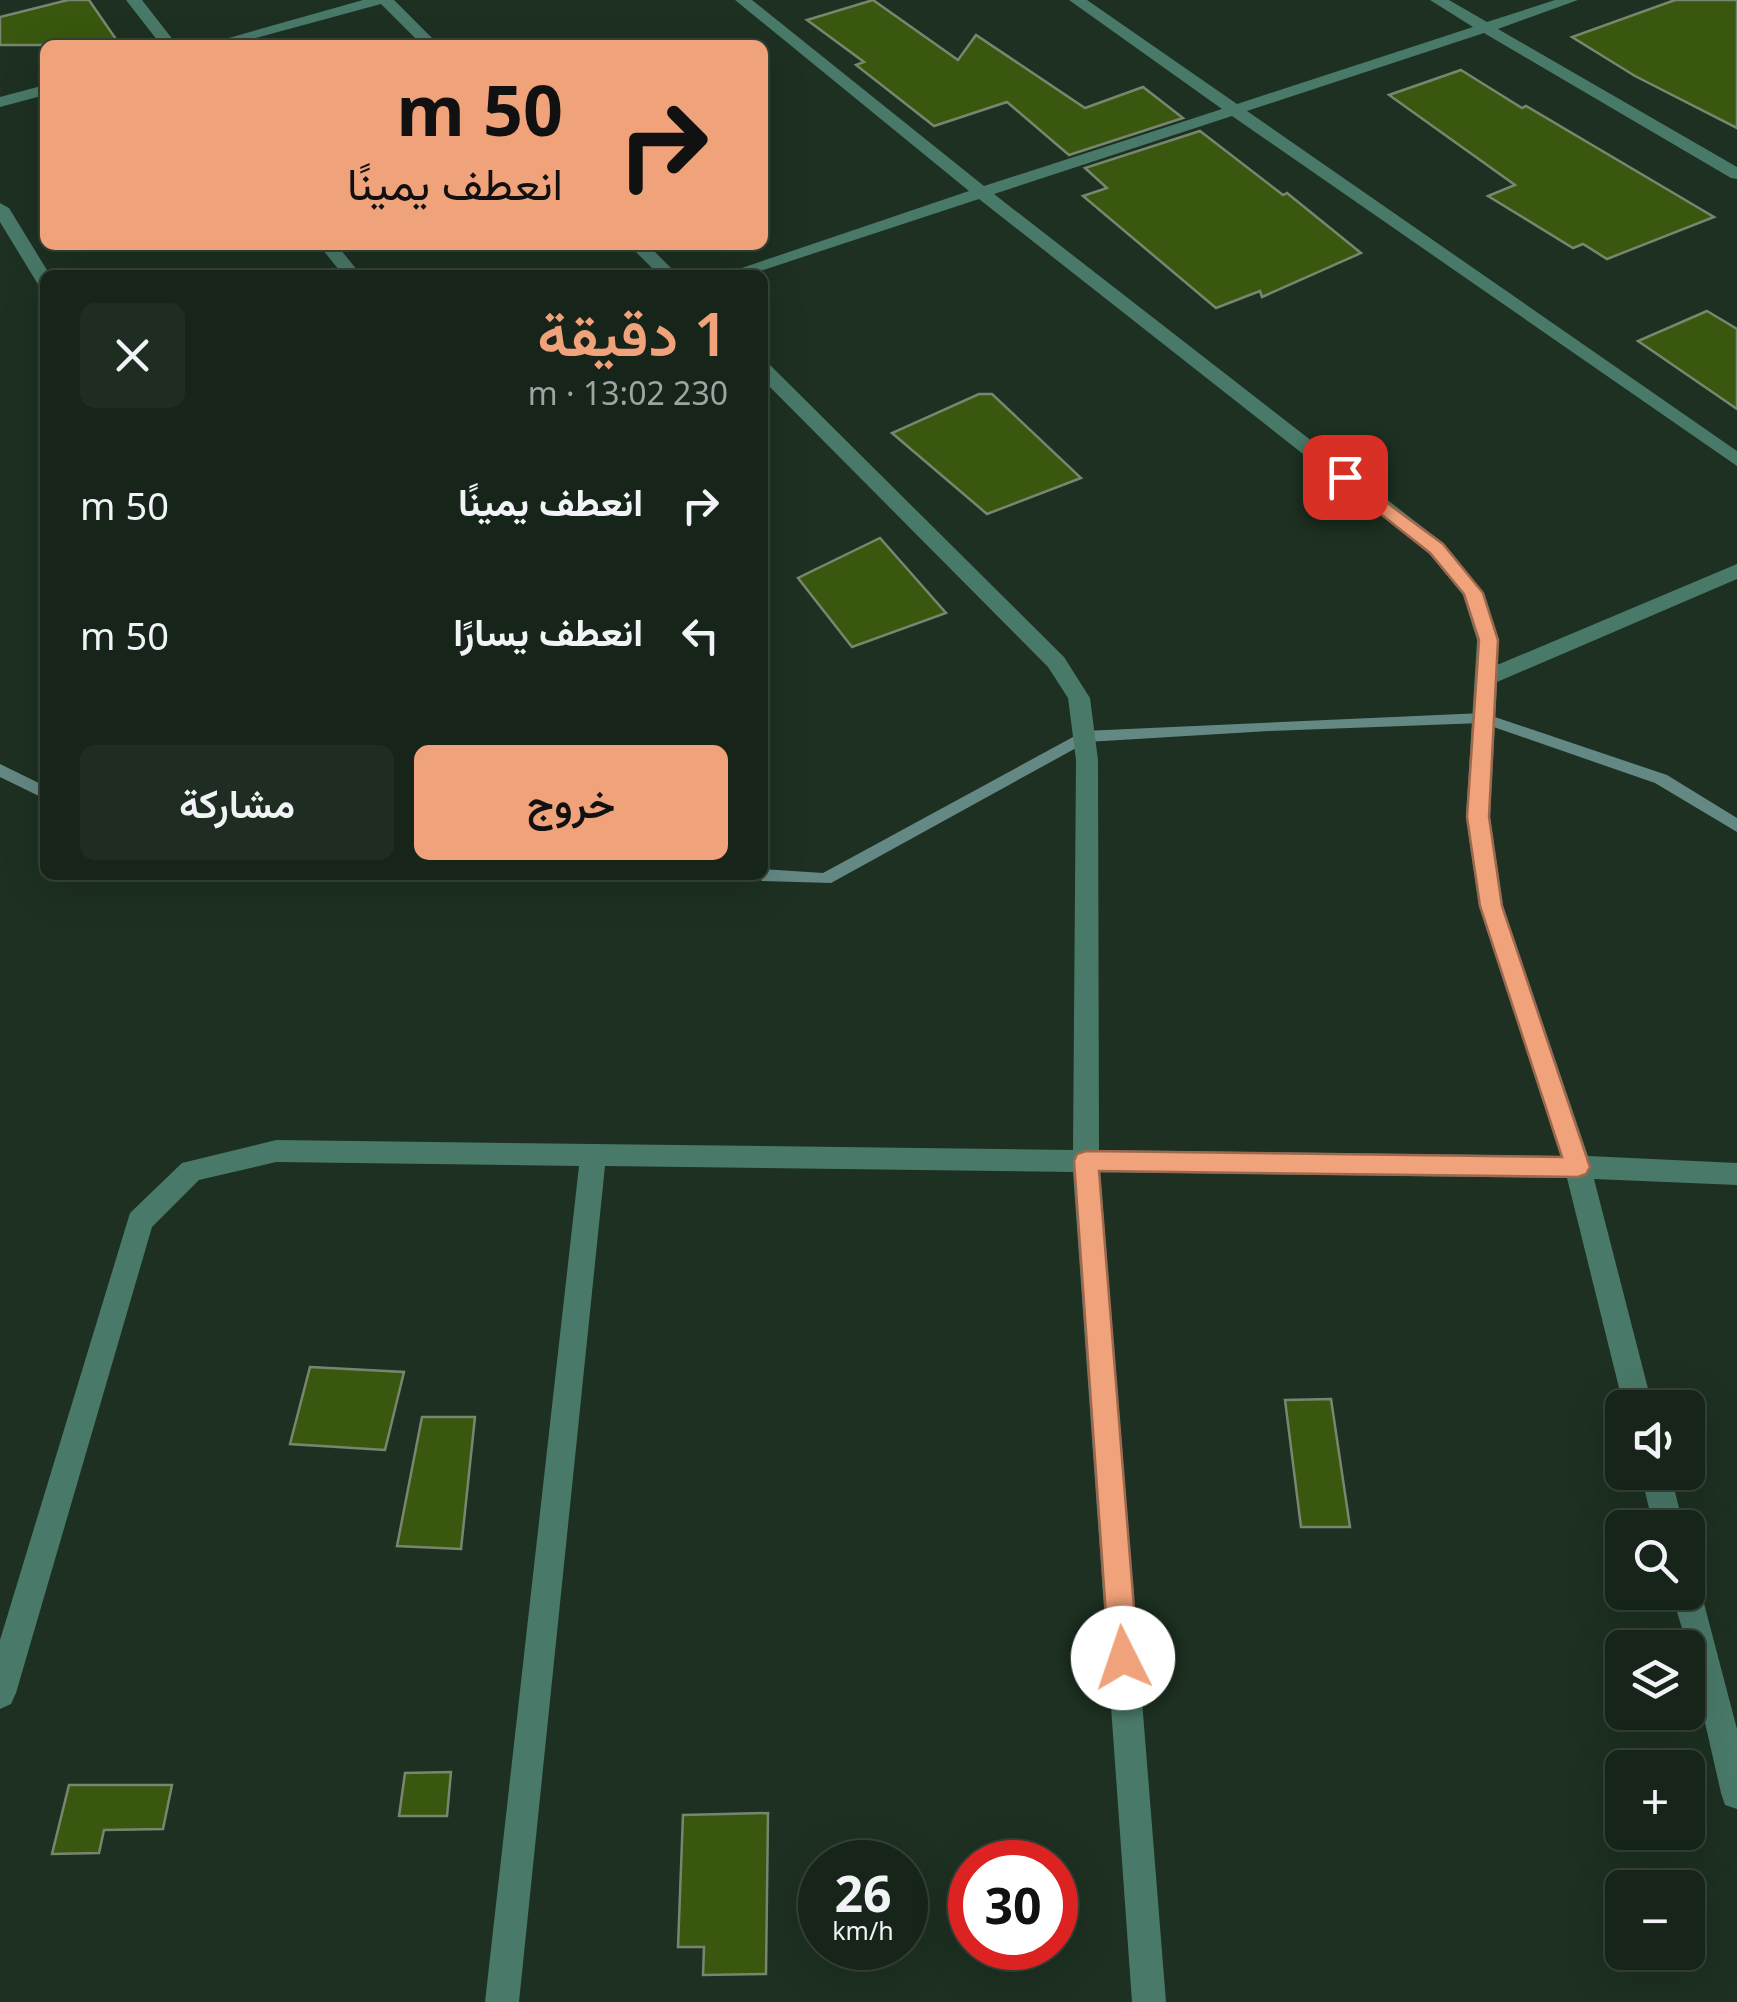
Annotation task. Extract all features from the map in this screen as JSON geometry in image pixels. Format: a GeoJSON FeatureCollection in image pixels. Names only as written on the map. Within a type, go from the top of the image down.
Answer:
{"type":"FeatureCollection","features":[{"type":"Feature","properties":{"kind":"street"},"geometry":{"type":"LineString","coordinates":[[134,0],[165,40]]}},
{"type":"Feature","properties":{"kind":"street"},"geometry":{"type":"LineString","coordinates":[[231,40],[382,0],[426,40]]}},
{"type":"Feature","properties":{"kind":"street"},"geometry":{"type":"LineString","coordinates":[[743,0],[982,193],[1436,548],[1473,593],[1488,640],[1478,817],[1491,906],[1578,1167],[1634,1390]]}},
{"type":"Feature","properties":{"kind":"street"},"geometry":{"type":"LineString","coordinates":[[1077,0],[1737,460]]}},
{"type":"Feature","properties":{"kind":"street"},"geometry":{"type":"LineString","coordinates":[[1438,0],[1737,174]]}},
{"type":"Feature","properties":{"kind":"street"},"geometry":{"type":"LineString","coordinates":[[745,270],[1570,0]]}},
{"type":"Feature","properties":{"kind":"street"},"geometry":{"type":"LineString","coordinates":[[0,102],[40,91]]}},
{"type":"Feature","properties":{"kind":"street"},"geometry":{"type":"LineString","coordinates":[[0,208],[40,274]]}},
{"type":"Feature","properties":{"kind":"street"},"geometry":{"type":"LineString","coordinates":[[332,250],[348,270]]}},
{"type":"Feature","properties":{"kind":"street"},"geometry":{"type":"LineString","coordinates":[[643,250],[665,270]]}},
{"type":"Feature","properties":{"kind":"street"},"geometry":{"type":"LineString","coordinates":[[768,374],[1056,662],[1079,698],[1087,760],[1086,1161],[1149,2002]]}},
{"type":"Feature","properties":{"kind":"street"},"geometry":{"type":"LineString","coordinates":[[1486,678],[1737,571]]}},
{"type":"Feature","properties":{"kind":"street"},"geometry":{"type":"LineString","coordinates":[[0,1693],[140,1222],[191,1170],[276,1151],[1578,1167],[1737,1174]]}},
{"type":"Feature","properties":{"kind":"street"},"geometry":{"type":"LineString","coordinates":[[502,2002],[593,1155]]}},
{"type":"Feature","properties":{"kind":"street"},"geometry":{"type":"LineString","coordinates":[[1691,1610],[1737,1793]]}},
{"type":"Feature","properties":{"kind":"building"},"geometry":{"type":"Polygon","coordinates":[[[68,0],[89,0],[117,40],[40,40],[40,45],[0,45],[0,17],[68,0]]]}},
{"type":"Feature","properties":{"kind":"building"},"geometry":{"type":"Polygon","coordinates":[[[873,0],[958,60],[976,35],[1085,108],[1143,87],[1183,118],[1069,155],[1007,102],[934,126],[856,65],[864,62],[807,20],[873,0]]]}},
{"type":"Feature","properties":{"kind":"building"},"geometry":{"type":"Polygon","coordinates":[[[1675,0],[1737,0],[1737,128],[1635,76],[1572,37],[1675,0]]]}},
{"type":"Feature","properties":{"kind":"building"},"geometry":{"type":"Polygon","coordinates":[[[1461,70],[1714,217],[1607,259],[1583,244],[1573,248],[1488,196],[1515,185],[1389,95],[1461,70]]]}},
{"type":"Feature","properties":{"kind":"building"},"geometry":{"type":"Polygon","coordinates":[[[1200,131],[1283,195],[1287,193],[1361,253],[1262,297],[1260,291],[1216,308],[1083,196],[1107,188],[1085,168],[1200,131]]]}},
{"type":"Feature","properties":{"kind":"building"},"geometry":{"type":"Polygon","coordinates":[[[1707,311],[1737,329],[1737,409],[1638,341],[1707,311]]]}},
{"type":"Feature","properties":{"kind":"building"},"geometry":{"type":"Polygon","coordinates":[[[979,394],[992,394],[1081,478],[987,514],[892,433],[979,394]]]}},
{"type":"Feature","properties":{"kind":"building"},"geometry":{"type":"Polygon","coordinates":[[[880,538],[946,613],[852,647],[798,578],[880,538]]]}},
{"type":"Feature","properties":{"kind":"building"},"geometry":{"type":"Polygon","coordinates":[[[310,1367],[404,1372],[385,1450],[290,1444],[310,1367]]]}},
{"type":"Feature","properties":{"kind":"building"},"geometry":{"type":"Polygon","coordinates":[[[1331,1399],[1350,1527],[1301,1527],[1285,1400],[1331,1399]]]}},
{"type":"Feature","properties":{"kind":"building"},"geometry":{"type":"Polygon","coordinates":[[[422,1417],[475,1417],[461,1549],[397,1546],[422,1417]]]}},
{"type":"Feature","properties":{"kind":"building"},"geometry":{"type":"Polygon","coordinates":[[[451,1772],[447,1816],[399,1816],[405,1773],[451,1772]]]}},
{"type":"Feature","properties":{"kind":"building"},"geometry":{"type":"Polygon","coordinates":[[[69,1785],[172,1785],[163,1829],[104,1830],[99,1853],[52,1854],[69,1785]]]}},
{"type":"Feature","properties":{"kind":"building"},"geometry":{"type":"Polygon","coordinates":[[[768,1813],[766,1974],[703,1975],[704,1947],[678,1947],[683,1815],[768,1813]]]}},
{"type":"Feature","properties":{"kind":"waterway"},"geometry":{"type":"LineString","coordinates":[[768,875],[825,879],[1084,737],[1269,726],[1483,718],[1661,779],[1737,826]]}},
{"type":"Feature","properties":{"kind":"waterway"},"geometry":{"type":"LineString","coordinates":[[0,770],[40,790]]}},
{"type":"Feature","properties":{"kind":"route"},"geometry":{"type":"LineString","coordinates":[[1123,1658],[1086,1161],[1578,1167],[1491,906],[1478,817],[1488,640],[1473,593],[1436,548],[1345,477]]}}]}
